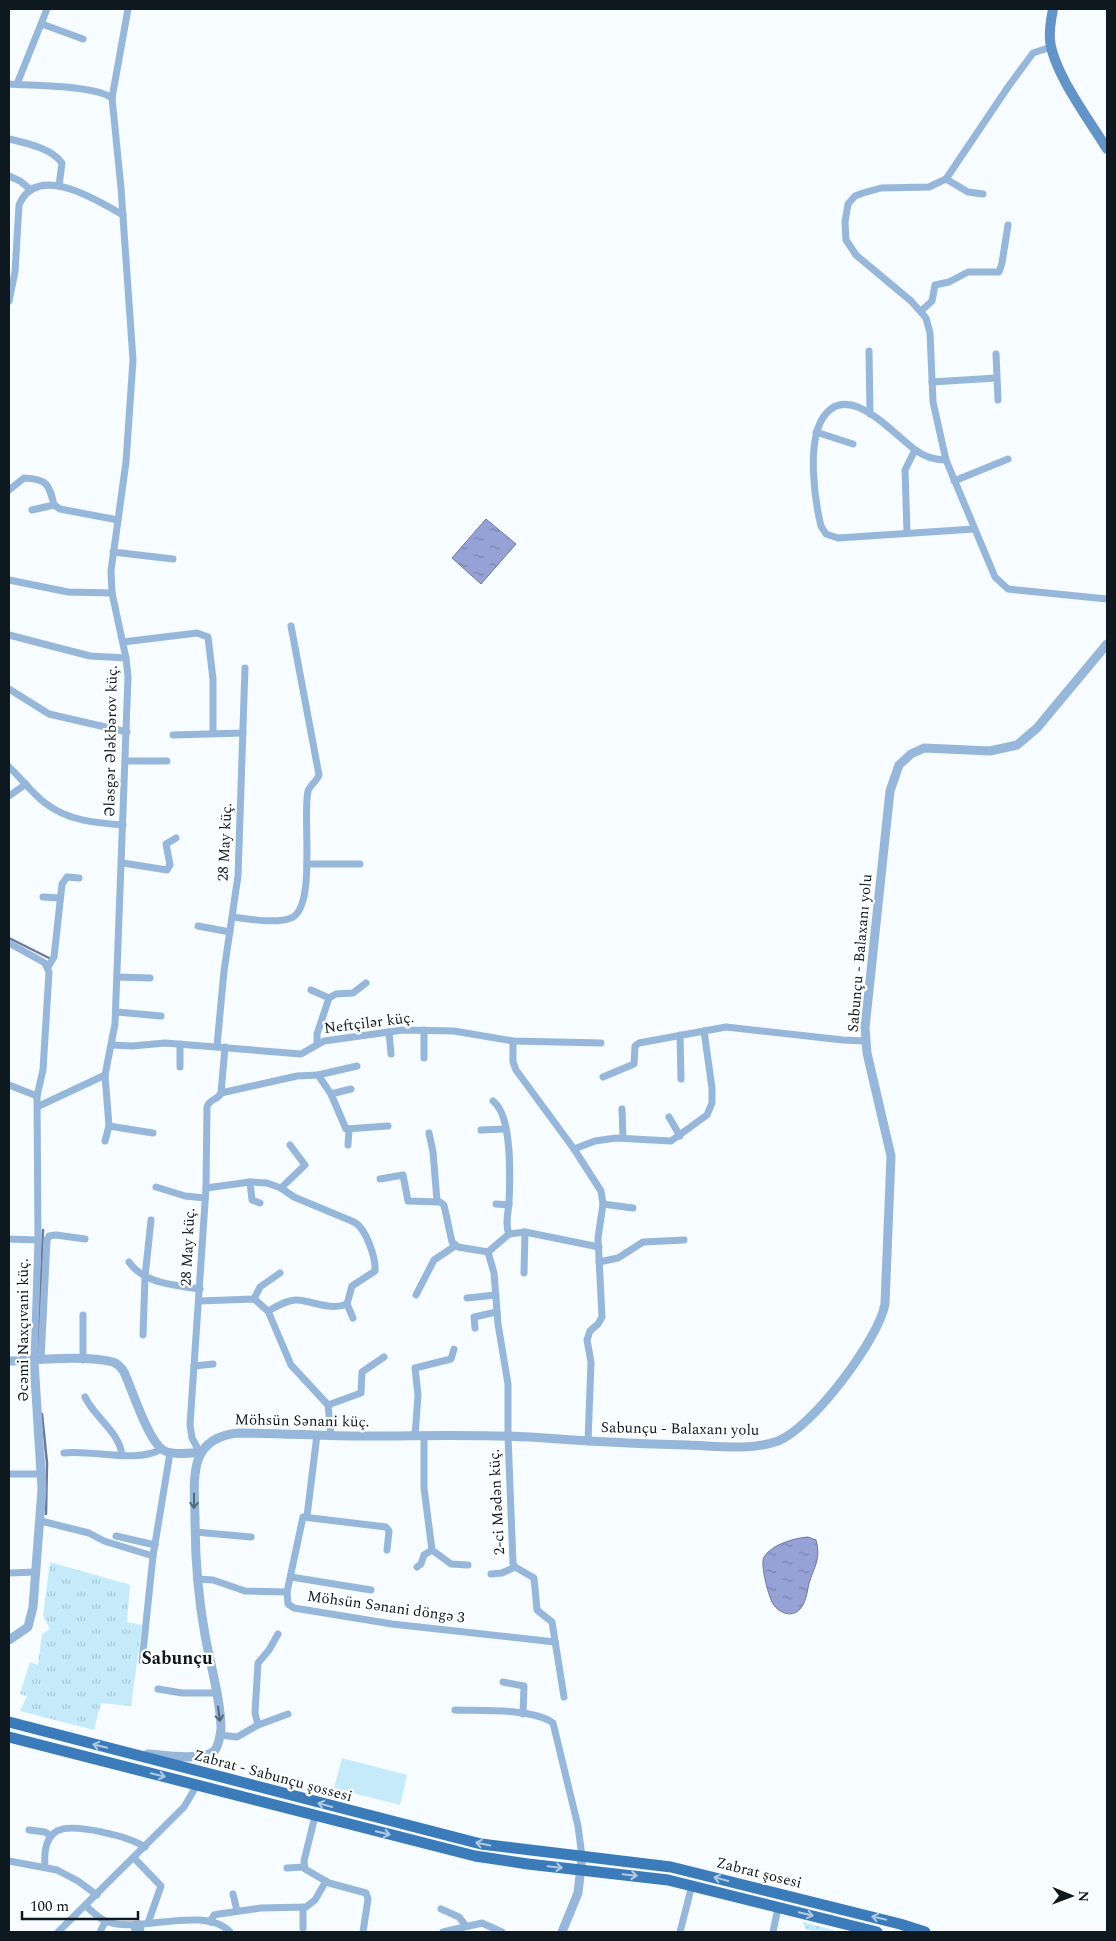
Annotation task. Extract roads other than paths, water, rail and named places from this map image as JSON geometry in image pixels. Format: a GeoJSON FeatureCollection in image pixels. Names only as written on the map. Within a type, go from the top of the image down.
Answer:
{"type":"FeatureCollection","features":[{"type":"Feature","properties":{"kind":"main road"},"geometry":{"type":"LineString","coordinates":[[1053,9],[1049,30],[1051,47],[1072,91],[1107,149]]}},
{"type":"Feature","properties":{"kind":"main road","name":"Zabrat - Sabunçu şossesi"},"geometry":{"type":"LineString","coordinates":[[9,1722],[421,1830],[481,1844],[582,1857]]}},
{"type":"Feature","properties":{"kind":"main road"},"geometry":{"type":"LineString","coordinates":[[9,1737],[475,1856],[660,1879],[692,1885],[877,1932]]}},
{"type":"Feature","properties":{"kind":"main road","name":"Zabrat şosesi"},"geometry":{"type":"LineString","coordinates":[[582,1857],[686,1870],[925,1932]]}},
{"type":"Feature","properties":{"kind":"street"},"geometry":{"type":"LineString","coordinates":[[17,84],[47,9]]}},
{"type":"Feature","properties":{"kind":"street","name":"Ələsgər Ələkbərov küç."},"geometry":{"type":"LineString","coordinates":[[105,1141],[109,1126],[105,1075],[117,1012],[127,732],[126,658],[112,593],[113,552],[126,462],[133,360],[123,216],[112,98],[128,9]]}},
{"type":"Feature","properties":{"kind":"street"},"geometry":{"type":"LineString","coordinates":[[42,24],[84,39]]}},
{"type":"Feature","properties":{"kind":"street"},"geometry":{"type":"LineString","coordinates":[[1051,47],[1033,53],[946,179],[929,187],[870,190],[856,196],[846,210],[844,235],[850,247],[862,261],[921,311],[926,318],[930,333],[934,408],[946,460],[995,577],[1008,589],[1107,599]]}},
{"type":"Feature","properties":{"kind":"street"},"geometry":{"type":"LineString","coordinates":[[9,84],[74,89],[107,94],[112,98]]}},
{"type":"Feature","properties":{"kind":"street"},"geometry":{"type":"LineString","coordinates":[[9,139],[51,153],[58,158],[62,163],[59,186]]}},
{"type":"Feature","properties":{"kind":"street"},"geometry":{"type":"LineString","coordinates":[[9,176],[20,181],[30,190]]}},
{"type":"Feature","properties":{"kind":"street"},"geometry":{"type":"LineString","coordinates":[[946,179],[963,190],[983,194]]}},
{"type":"Feature","properties":{"kind":"street"},"geometry":{"type":"LineString","coordinates":[[9,300],[12,251],[19,205],[23,196],[30,190],[46,186],[59,186],[90,197],[123,216]]}},
{"type":"Feature","properties":{"kind":"street"},"geometry":{"type":"LineString","coordinates":[[921,311],[932,301],[935,285],[938,283],[949,282],[968,272],[999,272],[1008,225]]}},
{"type":"Feature","properties":{"kind":"street"},"geometry":{"type":"LineString","coordinates":[[869,351],[870,414]]}},
{"type":"Feature","properties":{"kind":"street"},"geometry":{"type":"LineString","coordinates":[[996,354],[998,400]]}},
{"type":"Feature","properties":{"kind":"street"},"geometry":{"type":"LineString","coordinates":[[932,382],[996,378]]}},
{"type":"Feature","properties":{"kind":"street"},"geometry":{"type":"LineString","coordinates":[[946,460],[936,460],[915,450],[889,427],[870,414],[844,404],[834,405],[828,410],[816,432],[813,453],[820,526],[826,534],[838,538],[974,529]]}},
{"type":"Feature","properties":{"kind":"street"},"geometry":{"type":"LineString","coordinates":[[816,432],[853,444]]}},
{"type":"Feature","properties":{"kind":"street"},"geometry":{"type":"LineString","coordinates":[[907,532],[905,470],[915,450]]}},
{"type":"Feature","properties":{"kind":"street"},"geometry":{"type":"LineString","coordinates":[[954,481],[1008,459]]}},
{"type":"Feature","properties":{"kind":"street"},"geometry":{"type":"LineString","coordinates":[[9,490],[24,478],[43,481],[50,487],[54,505]]}},
{"type":"Feature","properties":{"kind":"street"},"geometry":{"type":"LineString","coordinates":[[32,510],[54,505],[70,511],[118,520]]}},
{"type":"Feature","properties":{"kind":"street"},"geometry":{"type":"LineString","coordinates":[[113,552],[173,559]]}},
{"type":"Feature","properties":{"kind":"street"},"geometry":{"type":"LineString","coordinates":[[9,580],[68,592],[112,593]]}},
{"type":"Feature","properties":{"kind":"street"},"geometry":{"type":"LineString","coordinates":[[233,917],[264,920],[291,919],[299,913],[302,905],[306,864],[308,792],[317,779],[319,769],[291,626]]}},
{"type":"Feature","properties":{"kind":"street"},"geometry":{"type":"LineString","coordinates":[[123,642],[197,634],[208,637],[213,679],[213,733]]}},
{"type":"Feature","properties":{"kind":"street"},"geometry":{"type":"LineString","coordinates":[[9,635],[90,656],[126,658]]}},
{"type":"Feature","properties":{"kind":"street","name":"Sabunçu - Balaxanı yolu"},"geometry":{"type":"LineString","coordinates":[[588,1442],[735,1447],[773,1443],[795,1432],[809,1420],[866,1346],[879,1326],[885,1304],[891,1172],[889,1144],[865,1041],[865,1016],[892,781],[899,765],[911,754],[924,748],[990,751],[1017,745],[1036,728],[1107,644]]}},
{"type":"Feature","properties":{"kind":"street","name":"28 May küç."},"geometry":{"type":"LineString","coordinates":[[200,1453],[192,1438],[190,1425],[200,1301],[206,1188],[207,1106],[222,1093],[221,1046],[224,971],[238,876],[245,668]]}},
{"type":"Feature","properties":{"kind":"street"},"geometry":{"type":"LineString","coordinates":[[9,689],[49,714],[127,732]]}},
{"type":"Feature","properties":{"kind":"street"},"geometry":{"type":"LineString","coordinates":[[173,735],[243,733]]}},
{"type":"Feature","properties":{"kind":"street"},"geometry":{"type":"LineString","coordinates":[[126,761],[167,761]]}},
{"type":"Feature","properties":{"kind":"street"},"geometry":{"type":"LineString","coordinates":[[9,766],[45,803],[60,813],[90,822],[124,825]]}},
{"type":"Feature","properties":{"kind":"street"},"geometry":{"type":"LineString","coordinates":[[9,796],[26,784]]}},
{"type":"Feature","properties":{"kind":"street"},"geometry":{"type":"LineString","coordinates":[[123,863],[167,870],[170,865],[166,844],[176,838]]}},
{"type":"Feature","properties":{"kind":"street"},"geometry":{"type":"LineString","coordinates":[[306,864],[360,864]]}},
{"type":"Feature","properties":{"kind":"street"},"geometry":{"type":"LineString","coordinates":[[43,897],[59,898],[64,879],[79,878]]}},
{"type":"Feature","properties":{"kind":"street","name":"Əcəmi Naxçıvani küç."},"geometry":{"type":"LineString","coordinates":[[9,1640],[24,1630],[31,1621],[41,1521],[42,1474],[38,1360],[39,1106],[37,1096],[43,1070],[48,967],[54,957],[59,898]]}},
{"type":"Feature","properties":{"kind":"street"},"geometry":{"type":"LineString","coordinates":[[198,926],[230,932]]}},
{"type":"Feature","properties":{"kind":"street"},"geometry":{"type":"LineString","coordinates":[[9,943],[40,959],[48,967]]}},
{"type":"Feature","properties":{"kind":"street"},"geometry":{"type":"LineString","coordinates":[[118,977],[150,978]]}},
{"type":"Feature","properties":{"kind":"street"},"geometry":{"type":"LineString","coordinates":[[317,1044],[317,1034],[329,998],[336,994],[353,993],[366,983]]}},
{"type":"Feature","properties":{"kind":"street"},"geometry":{"type":"LineString","coordinates":[[310,990],[329,998]]}},
{"type":"Feature","properties":{"kind":"street"},"geometry":{"type":"LineString","coordinates":[[117,1012],[161,1016]]}},
{"type":"Feature","properties":{"kind":"street"},"geometry":{"type":"LineString","coordinates":[[603,1077],[634,1064],[635,1046],[638,1043],[704,1031],[737,1027],[865,1041]]}},
{"type":"Feature","properties":{"kind":"street"},"geometry":{"type":"LineString","coordinates":[[424,1030],[424,1058]]}},
{"type":"Feature","properties":{"kind":"street","name":"Neftçilər küç."},"geometry":{"type":"LineString","coordinates":[[112,1045],[180,1044],[305,1054],[317,1044],[332,1040],[390,1032],[424,1030],[454,1031],[513,1041],[601,1043]]}},
{"type":"Feature","properties":{"kind":"street"},"geometry":{"type":"LineString","coordinates":[[574,1149],[595,1141],[623,1138],[658,1142],[671,1141],[707,1115],[712,1103],[704,1031]]}},
{"type":"Feature","properties":{"kind":"street"},"geometry":{"type":"LineString","coordinates":[[390,1032],[391,1054]]}},
{"type":"Feature","properties":{"kind":"street"},"geometry":{"type":"LineString","coordinates":[[680,1035],[681,1079]]}},
{"type":"Feature","properties":{"kind":"street"},"geometry":{"type":"LineString","coordinates":[[513,1041],[512,1062],[516,1070],[574,1149],[601,1191],[603,1204],[599,1222],[598,1247],[602,1317],[598,1324],[590,1331],[587,1340],[591,1362],[588,1442]]}},
{"type":"Feature","properties":{"kind":"street"},"geometry":{"type":"LineString","coordinates":[[180,1044],[180,1067]]}},
{"type":"Feature","properties":{"kind":"street"},"geometry":{"type":"LineString","coordinates":[[222,1093],[297,1076],[318,1075],[357,1066]]}},
{"type":"Feature","properties":{"kind":"street"},"geometry":{"type":"LineString","coordinates":[[39,1106],[105,1075]]}},
{"type":"Feature","properties":{"kind":"street"},"geometry":{"type":"LineString","coordinates":[[318,1075],[331,1094],[346,1129],[388,1126]]}},
{"type":"Feature","properties":{"kind":"street"},"geometry":{"type":"LineString","coordinates":[[9,1087],[37,1096]]}},
{"type":"Feature","properties":{"kind":"street"},"geometry":{"type":"LineString","coordinates":[[331,1094],[351,1089]]}},
{"type":"Feature","properties":{"kind":"street"},"geometry":{"type":"LineString","coordinates":[[493,1101],[499,1107],[510,1158],[508,1234]]}},
{"type":"Feature","properties":{"kind":"street"},"geometry":{"type":"LineString","coordinates":[[622,1109],[623,1138]]}},
{"type":"Feature","properties":{"kind":"street"},"geometry":{"type":"LineString","coordinates":[[669,1117],[680,1136]]}},
{"type":"Feature","properties":{"kind":"street"},"geometry":{"type":"LineString","coordinates":[[109,1126],[153,1133]]}},
{"type":"Feature","properties":{"kind":"street"},"geometry":{"type":"LineString","coordinates":[[481,1130],[505,1129]]}},
{"type":"Feature","properties":{"kind":"street"},"geometry":{"type":"LineString","coordinates":[[348,1145],[349,1130]]}},
{"type":"Feature","properties":{"kind":"street"},"geometry":{"type":"LineString","coordinates":[[429,1134],[433,1152],[437,1201]]}},
{"type":"Feature","properties":{"kind":"street"},"geometry":{"type":"LineString","coordinates":[[281,1188],[305,1165],[290,1145]]}},
{"type":"Feature","properties":{"kind":"street"},"geometry":{"type":"LineString","coordinates":[[380,1178],[403,1175],[408,1200],[437,1201],[444,1205],[450,1236],[455,1246]]}},
{"type":"Feature","properties":{"kind":"street"},"geometry":{"type":"LineString","coordinates":[[206,1188],[250,1182],[267,1183],[281,1188],[294,1197],[354,1222],[361,1228],[375,1263],[375,1271],[352,1286],[347,1304],[353,1318]]}},
{"type":"Feature","properties":{"kind":"street"},"geometry":{"type":"LineString","coordinates":[[250,1182],[252,1200],[260,1203]]}},
{"type":"Feature","properties":{"kind":"street"},"geometry":{"type":"LineString","coordinates":[[156,1187],[185,1196],[205,1198]]}},
{"type":"Feature","properties":{"kind":"street"},"geometry":{"type":"LineString","coordinates":[[496,1204],[508,1205]]}},
{"type":"Feature","properties":{"kind":"street"},"geometry":{"type":"LineString","coordinates":[[603,1204],[633,1208]]}},
{"type":"Feature","properties":{"kind":"street"},"geometry":{"type":"LineString","coordinates":[[143,1335],[145,1277],[151,1220]]}},
{"type":"Feature","properties":{"kind":"street"},"geometry":{"type":"LineString","coordinates":[[488,1252],[508,1234],[525,1232],[598,1247]]}},
{"type":"Feature","properties":{"kind":"street"},"geometry":{"type":"LineString","coordinates":[[524,1273],[525,1232]]}},
{"type":"Feature","properties":{"kind":"street"},"geometry":{"type":"LineString","coordinates":[[38,1360],[47,1240],[49,1236],[56,1235],[85,1239]]}},
{"type":"Feature","properties":{"kind":"street"},"geometry":{"type":"LineString","coordinates":[[9,1239],[38,1240]]}},
{"type":"Feature","properties":{"kind":"street"},"geometry":{"type":"LineString","coordinates":[[599,1262],[618,1258],[644,1242],[684,1240]]}},
{"type":"Feature","properties":{"kind":"street"},"geometry":{"type":"LineString","coordinates":[[416,1294],[434,1260],[455,1246],[488,1252]]}},
{"type":"Feature","properties":{"kind":"street"},"geometry":{"type":"LineString","coordinates":[[488,1252],[494,1273],[496,1312],[508,1384],[508,1436]]}},
{"type":"Feature","properties":{"kind":"street"},"geometry":{"type":"LineString","coordinates":[[128,1262],[145,1277],[162,1283],[200,1289]]}},
{"type":"Feature","properties":{"kind":"street"},"geometry":{"type":"LineString","coordinates":[[254,1299],[260,1287],[280,1272]]}},
{"type":"Feature","properties":{"kind":"street"},"geometry":{"type":"LineString","coordinates":[[467,1298],[496,1294]]}},
{"type":"Feature","properties":{"kind":"street"},"geometry":{"type":"LineString","coordinates":[[200,1301],[254,1299],[268,1311],[291,1365],[328,1405],[331,1435]]}},
{"type":"Feature","properties":{"kind":"street"},"geometry":{"type":"LineString","coordinates":[[268,1311],[293,1300],[321,1306],[347,1304]]}},
{"type":"Feature","properties":{"kind":"street"},"geometry":{"type":"LineString","coordinates":[[475,1328],[474,1317],[496,1312]]}},
{"type":"Feature","properties":{"kind":"street"},"geometry":{"type":"LineString","coordinates":[[82,1360],[83,1315]]}},
{"type":"Feature","properties":{"kind":"street"},"geometry":{"type":"LineString","coordinates":[[454,1348],[451,1359],[415,1368],[424,1488],[432,1550],[451,1564],[468,1565]]}},
{"type":"Feature","properties":{"kind":"street"},"geometry":{"type":"LineString","coordinates":[[328,1405],[361,1393],[362,1372],[384,1357]]}},
{"type":"Feature","properties":{"kind":"street"},"geometry":{"type":"LineString","coordinates":[[9,1361],[82,1360],[114,1362],[122,1367],[150,1432],[161,1448],[170,1453],[200,1453],[195,1473],[197,1579],[216,1693],[220,1735],[216,1748],[204,1756],[131,1754]]}},
{"type":"Feature","properties":{"kind":"street"},"geometry":{"type":"LineString","coordinates":[[194,1366],[213,1364]]}},
{"type":"Feature","properties":{"kind":"street"},"geometry":{"type":"LineString","coordinates":[[85,1397],[91,1409],[106,1425],[119,1444],[122,1455]]}},
{"type":"Feature","properties":{"kind":"street","name":"Möhsün Sənani küç."},"geometry":{"type":"LineString","coordinates":[[200,1453],[213,1440],[229,1434],[508,1436],[588,1442]]}},
{"type":"Feature","properties":{"kind":"street"},"geometry":{"type":"LineString","coordinates":[[307,1516],[317,1435]]}},
{"type":"Feature","properties":{"kind":"street","name":"2-ci Mədən küç."},"geometry":{"type":"LineString","coordinates":[[508,1436],[512,1556],[515,1567],[534,1578],[537,1610],[552,1622],[564,1697]]}},
{"type":"Feature","properties":{"kind":"street"},"geometry":{"type":"LineString","coordinates":[[64,1453],[81,1451],[100,1456],[122,1455],[153,1453],[161,1448]]}},
{"type":"Feature","properties":{"kind":"street"},"geometry":{"type":"LineString","coordinates":[[142,1660],[153,1556],[170,1453]]}},
{"type":"Feature","properties":{"kind":"street"},"geometry":{"type":"LineString","coordinates":[[9,1474],[42,1474]]}},
{"type":"Feature","properties":{"kind":"street"},"geometry":{"type":"LineString","coordinates":[[287,1592],[302,1519],[307,1516],[386,1527],[389,1531],[387,1550]]}},
{"type":"Feature","properties":{"kind":"street"},"geometry":{"type":"LineString","coordinates":[[41,1521],[89,1533],[104,1541],[153,1556]]}},
{"type":"Feature","properties":{"kind":"street"},"geometry":{"type":"LineString","coordinates":[[195,1532],[251,1537]]}},
{"type":"Feature","properties":{"kind":"street"},"geometry":{"type":"LineString","coordinates":[[116,1536],[155,1545]]}},
{"type":"Feature","properties":{"kind":"street"},"geometry":{"type":"LineString","coordinates":[[417,1567],[421,1564],[424,1555],[432,1550]]}},
{"type":"Feature","properties":{"kind":"street"},"geometry":{"type":"LineString","coordinates":[[491,1574],[502,1573],[515,1567]]}},
{"type":"Feature","properties":{"kind":"street"},"geometry":{"type":"LineString","coordinates":[[9,1573],[36,1572]]}},
{"type":"Feature","properties":{"kind":"street"},"geometry":{"type":"LineString","coordinates":[[291,1577],[371,1590]]}},
{"type":"Feature","properties":{"kind":"street","name":"Möhsün Sənani döngə 3"},"geometry":{"type":"LineString","coordinates":[[197,1579],[213,1580],[245,1591],[287,1592],[288,1604],[294,1608],[392,1624],[555,1642]]}},
{"type":"Feature","properties":{"kind":"street"},"geometry":{"type":"LineString","coordinates":[[258,1725],[256,1713],[258,1663],[269,1650],[278,1634]]}},
{"type":"Feature","properties":{"kind":"street"},"geometry":{"type":"LineString","coordinates":[[503,1682],[524,1686],[523,1714]]}},
{"type":"Feature","properties":{"kind":"street"},"geometry":{"type":"LineString","coordinates":[[158,1689],[182,1694],[216,1693]]}},
{"type":"Feature","properties":{"kind":"street"},"geometry":{"type":"LineString","coordinates":[[455,1710],[523,1714],[547,1719],[555,1728],[578,1826],[582,1857],[578,1893],[562,1932]]}},
{"type":"Feature","properties":{"kind":"street"},"geometry":{"type":"LineString","coordinates":[[220,1735],[237,1737],[258,1725],[288,1714]]}},
{"type":"Feature","properties":{"kind":"street"},"geometry":{"type":"LineString","coordinates":[[58,1932],[190,1801],[197,1785]]}},
{"type":"Feature","properties":{"kind":"street"},"geometry":{"type":"LineString","coordinates":[[304,1867],[315,1816]]}},
{"type":"Feature","properties":{"kind":"street"},"geometry":{"type":"LineString","coordinates":[[45,1866],[45,1852],[51,1836],[62,1829],[118,1835],[135,1840],[145,1847]]}},
{"type":"Feature","properties":{"kind":"street"},"geometry":{"type":"LineString","coordinates":[[29,1830],[45,1832],[51,1836]]}},
{"type":"Feature","properties":{"kind":"street"},"geometry":{"type":"LineString","coordinates":[[134,1858],[161,1886],[148,1924]]}},
{"type":"Feature","properties":{"kind":"street"},"geometry":{"type":"LineString","coordinates":[[9,1861],[45,1866],[73,1878],[97,1895]]}},
{"type":"Feature","properties":{"kind":"street"},"geometry":{"type":"LineString","coordinates":[[287,1868],[304,1867],[326,1881],[366,1894],[368,1899],[363,1932]]}},
{"type":"Feature","properties":{"kind":"street"},"geometry":{"type":"LineString","coordinates":[[210,1922],[214,1915],[303,1907],[311,1904],[326,1881]]}},
{"type":"Feature","properties":{"kind":"street"},"geometry":{"type":"LineString","coordinates":[[680,1932],[692,1885]]}},
{"type":"Feature","properties":{"kind":"street"},"geometry":{"type":"LineString","coordinates":[[233,1894],[237,1912]]}},
{"type":"Feature","properties":{"kind":"street"},"geometry":{"type":"LineString","coordinates":[[86,1906],[105,1922],[136,1927],[148,1924],[188,1921],[210,1922],[224,1927],[230,1932]]}},
{"type":"Feature","properties":{"kind":"street"},"geometry":{"type":"LineString","coordinates":[[303,1907],[303,1928]]}},
{"type":"Feature","properties":{"kind":"street"},"geometry":{"type":"LineString","coordinates":[[773,1932],[778,1908]]}},
{"type":"Feature","properties":{"kind":"street"},"geometry":{"type":"LineString","coordinates":[[441,1909],[459,1917],[466,1926]]}},
{"type":"Feature","properties":{"kind":"street"},"geometry":{"type":"LineString","coordinates":[[100,1932],[105,1922]]}},
{"type":"Feature","properties":{"kind":"street"},"geometry":{"type":"LineString","coordinates":[[443,1932],[482,1923],[502,1932]]}},
{"type":"Feature","properties":{"kind":"street"},"geometry":{"type":"LineString","coordinates":[[136,1927],[141,1932]]}},
{"type":"Feature","properties":{"kind":"water"},"geometry":{"type":"Polygon","coordinates":[[[486,519],[516,544],[481,584],[452,558],[486,519]]]}},
{"type":"Feature","properties":{"kind":"water"},"geometry":{"type":"Polygon","coordinates":[[[808,1537],[816,1540],[818,1554],[806,1599],[802,1607],[793,1614],[784,1613],[774,1606],[770,1598],[764,1572],[764,1557],[778,1545],[790,1540],[808,1537]]]}},
{"type":"Feature","properties":{"kind":"waterway"},"geometry":{"type":"LineString","coordinates":[[9,938],[49,958]]}},
{"type":"Feature","properties":{"kind":"waterway"},"geometry":{"type":"LineString","coordinates":[[38,1352],[43,1230]]}},
{"type":"Feature","properties":{"kind":"waterway"},"geometry":{"type":"LineString","coordinates":[[42,1414],[47,1463],[46,1514]]}},
{"type":"Feature","properties":{"kind":"district","name":"Sabunçu"},"geometry":{"type":"Point","coordinates":[177,1658]}}]}
